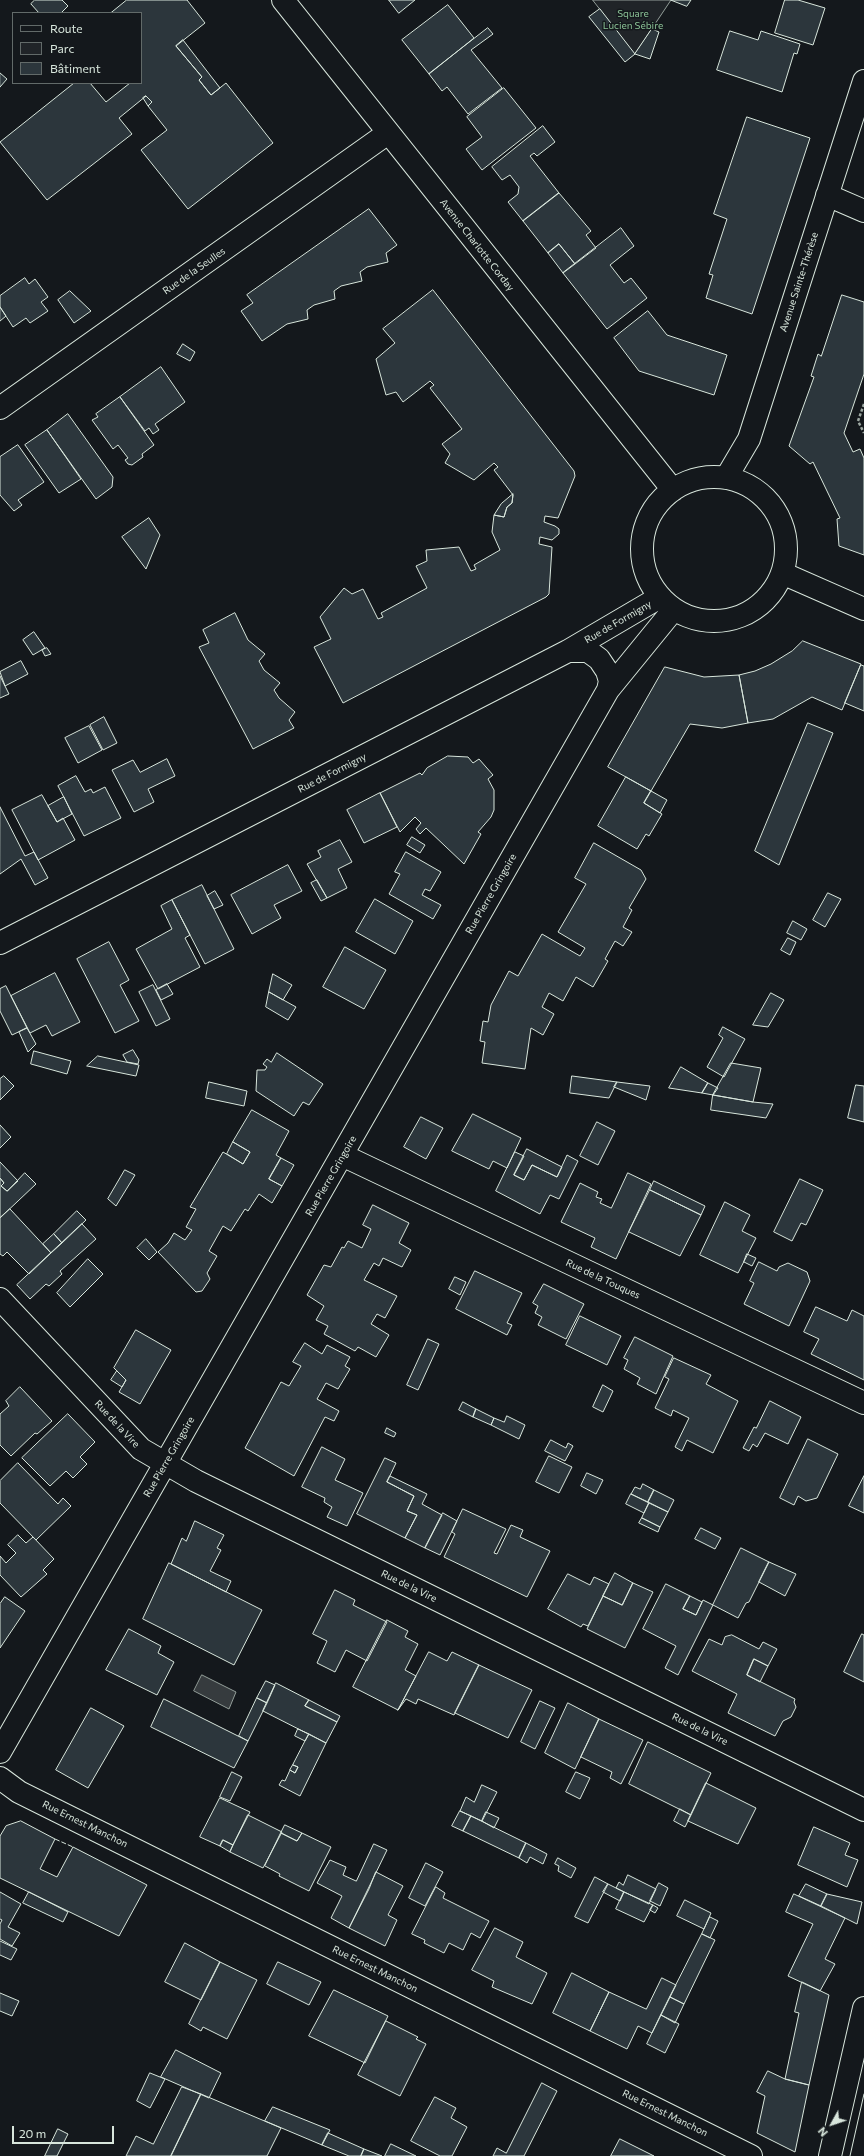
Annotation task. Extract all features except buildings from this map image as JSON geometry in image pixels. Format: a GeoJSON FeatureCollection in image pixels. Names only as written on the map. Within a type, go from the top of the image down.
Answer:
{"type":"FeatureCollection","features":[{"type":"Feature","properties":{"kind":"street","name":"Avenue Charlotte Corday"},"geometry":{"type":"LineString","coordinates":[[286,1],[388,133],[673,490]]}},
{"type":"Feature","properties":{"kind":"street","name":"Avenue Sainte-Thérèse"},"geometry":{"type":"LineString","coordinates":[[726,478],[749,439],[826,194],[864,81]]}},
{"type":"Feature","properties":{"kind":"street","name":"Rue de la Seulles"},"geometry":{"type":"LineString","coordinates":[[0,408],[388,133]]}},
{"type":"Feature","properties":{"kind":"street"},"geometry":{"type":"LineString","coordinates":[[826,194],[864,211]]}},
{"type":"Feature","properties":{"kind":"street"},"geometry":{"type":"LineString","coordinates":[[707,477],[726,478],[745,484],[761,494],[774,509],[783,527],[786,546],[782,573],[777,584],[765,600],[749,612],[731,619],[712,621],[692,618],[667,603],[651,583],[644,567],[642,550],[644,534],[649,517],[658,503],[673,490],[687,482],[707,477]]}},
{"type":"Feature","properties":{"kind":"street"},"geometry":{"type":"LineString","coordinates":[[782,573],[864,609]]}},
{"type":"Feature","properties":{"kind":"street","name":"Rue de Formigny"},"geometry":{"type":"LineString","coordinates":[[0,943],[568,651],[667,603]]}},
{"type":"Feature","properties":{"kind":"street","name":"Rue Pierre Gringoire"},"geometry":{"type":"LineString","coordinates":[[0,1752],[608,690],[667,603]]}},
{"type":"Feature","properties":{"kind":"street"},"geometry":{"type":"LineString","coordinates":[[568,651],[588,651],[599,659],[607,670],[610,680],[608,690]]}},
{"type":"Feature","properties":{"kind":"street","name":"Rue de la Touques"},"geometry":{"type":"LineString","coordinates":[[342,1155],[864,1403]]}},
{"type":"Feature","properties":{"kind":"street","name":"Rue de la Vire"},"geometry":{"type":"LineString","coordinates":[[0,1299],[141,1449],[196,1480],[864,1810]]}},
{"type":"Feature","properties":{"kind":"street","name":"Rue Ernest Manchon"},"geometry":{"type":"LineString","coordinates":[[0,1778],[26,1795],[751,2156]]}},
{"type":"Feature","properties":{"kind":"street"},"geometry":{"type":"LineString","coordinates":[[830,2156],[860,2043],[864,2008]]}},
{"type":"Feature","properties":{"kind":"path"},"geometry":{"type":"LineString","coordinates":[[864,404],[858,422],[864,433]]}},
{"type":"Feature","properties":{"kind":"green space","name":"Square Lucien Sébire"},"geometry":{"type":"Polygon","coordinates":[[[593,0],[671,0],[635,54],[593,0]]]}},
{"type":"Feature","properties":{"kind":"shaded area"},"geometry":{"type":"Polygon","coordinates":[[[202,1675],[236,1692],[229,1709],[194,1691],[202,1675]]]}},
{"type":"Feature","properties":{"kind":"tram line"},"geometry":{"type":"LineString","coordinates":[[850,2156],[864,2094]]}},
{"type":"Feature","properties":{"kind":"fence"},"geometry":{"type":"LineString","coordinates":[[55,1839],[73,1847]]}}]}
